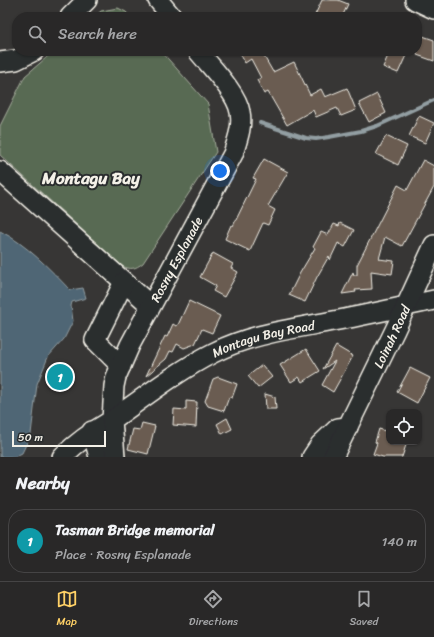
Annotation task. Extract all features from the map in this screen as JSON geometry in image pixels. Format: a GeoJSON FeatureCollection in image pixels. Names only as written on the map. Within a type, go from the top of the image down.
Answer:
{"type":"FeatureCollection","features":[{"type":"Feature","properties":{"kind":"street"},"geometry":{"type":"LineString","coordinates":[[75,12],[87,0]]}},
{"type":"Feature","properties":{"kind":"street"},"geometry":{"type":"LineString","coordinates":[[158,0],[168,12]]}},
{"type":"Feature","properties":{"kind":"street"},"geometry":{"type":"LineString","coordinates":[[415,0],[434,9]]}},
{"type":"Feature","properties":{"kind":"street"},"geometry":{"type":"LineString","coordinates":[[0,62],[16,60],[24,56]]}},
{"type":"Feature","properties":{"kind":"street","name":"Rosny Esplanade"},"geometry":{"type":"LineString","coordinates":[[115,457],[112,420],[114,386],[121,366],[150,305],[226,170],[240,131],[240,113],[237,103],[232,94],[202,56]]}},
{"type":"Feature","properties":{"kind":"street"},"geometry":{"type":"LineString","coordinates":[[0,171],[150,305]]}},
{"type":"Feature","properties":{"kind":"street","name":"Loinah Road"},"geometry":{"type":"LineString","coordinates":[[333,457],[434,245]]}},
{"type":"Feature","properties":{"kind":"street"},"geometry":{"type":"LineString","coordinates":[[121,366],[95,340],[124,282]]}},
{"type":"Feature","properties":{"kind":"street","name":"Montagu Bay Road"},"geometry":{"type":"LineString","coordinates":[[112,420],[196,362],[230,345],[271,333],[434,300]]}},
{"type":"Feature","properties":{"kind":"street"},"geometry":{"type":"LineString","coordinates":[[62,457],[92,431],[112,420]]}},
{"type":"Feature","properties":{"kind":"street"},"geometry":{"type":"LineString","coordinates":[[312,457],[320,445],[338,428],[348,427]]}},
{"type":"Feature","properties":{"kind":"street"},"geometry":{"type":"LineString","coordinates":[[92,431],[99,457]]}},
{"type":"Feature","properties":{"kind":"green space"},"geometry":{"type":"Polygon","coordinates":[[[118,8],[126,12],[100,12],[118,8]]]}},
{"type":"Feature","properties":{"kind":"green space"},"geometry":{"type":"Polygon","coordinates":[[[48,56],[165,56],[208,104],[216,152],[143,263],[138,267],[128,268],[122,266],[0,155],[0,126],[25,76],[48,56]]]}},
{"type":"Feature","properties":{"kind":"water"},"geometry":{"type":"Polygon","coordinates":[[[0,231],[10,236],[28,250],[70,290],[83,288],[86,298],[72,302],[71,306],[73,321],[64,339],[48,357],[37,384],[31,434],[22,453],[14,457],[0,457],[0,231]]]}},
{"type":"Feature","properties":{"kind":"building"},"geometry":{"type":"Polygon","coordinates":[[[322,0],[338,0],[348,4],[344,12],[316,12],[322,0]]]}},
{"type":"Feature","properties":{"kind":"building"},"geometry":{"type":"Polygon","coordinates":[[[422,36],[434,40],[434,61],[420,56],[422,56],[422,36]]]}},
{"type":"Feature","properties":{"kind":"building"},"geometry":{"type":"Polygon","coordinates":[[[242,56],[264,56],[273,72],[294,62],[310,95],[321,89],[325,97],[347,88],[356,110],[341,116],[337,108],[316,117],[313,110],[287,125],[268,92],[264,94],[257,80],[261,78],[251,59],[245,63],[242,56]]]}},
{"type":"Feature","properties":{"kind":"building"},"geometry":{"type":"Polygon","coordinates":[[[388,56],[406,56],[398,73],[383,67],[388,56]]]}},
{"type":"Feature","properties":{"kind":"building"},"geometry":{"type":"Polygon","coordinates":[[[377,94],[386,113],[369,122],[359,103],[377,94]]]}},
{"type":"Feature","properties":{"kind":"building"},"geometry":{"type":"Polygon","coordinates":[[[419,116],[434,123],[425,143],[409,136],[419,116]]]}},
{"type":"Feature","properties":{"kind":"building"},"geometry":{"type":"Polygon","coordinates":[[[386,136],[407,146],[398,165],[376,154],[386,136]]]}},
{"type":"Feature","properties":{"kind":"building"},"geometry":{"type":"Polygon","coordinates":[[[264,159],[288,172],[268,206],[275,210],[268,225],[263,223],[250,251],[225,239],[256,179],[253,178],[264,159]]]}},
{"type":"Feature","properties":{"kind":"building"},"geometry":{"type":"Polygon","coordinates":[[[423,160],[434,166],[434,187],[402,246],[385,237],[379,259],[394,261],[392,274],[371,271],[372,289],[355,290],[356,292],[342,294],[353,272],[354,275],[357,275],[357,265],[398,185],[407,190],[423,160]]]}},
{"type":"Feature","properties":{"kind":"building"},"geometry":{"type":"Polygon","coordinates":[[[340,223],[354,230],[345,247],[338,243],[330,260],[329,256],[317,277],[305,302],[289,295],[315,248],[313,247],[321,232],[328,235],[334,224],[339,226],[340,223]]]}},
{"type":"Feature","properties":{"kind":"building"},"geometry":{"type":"Polygon","coordinates":[[[213,253],[233,264],[231,268],[238,272],[224,297],[213,291],[216,286],[200,277],[213,253]]]}},
{"type":"Feature","properties":{"kind":"building"},"geometry":{"type":"Polygon","coordinates":[[[189,301],[220,316],[212,333],[202,329],[195,344],[184,348],[177,344],[173,352],[170,351],[166,359],[146,376],[165,336],[167,337],[173,324],[176,326],[178,325],[189,301]]]}},
{"type":"Feature","properties":{"kind":"building"},"geometry":{"type":"Polygon","coordinates":[[[336,346],[353,356],[333,392],[322,385],[335,361],[323,369],[336,346]]]}},
{"type":"Feature","properties":{"kind":"building"},"geometry":{"type":"Polygon","coordinates":[[[306,349],[320,371],[302,382],[299,377],[291,382],[280,365],[306,349]]]}},
{"type":"Feature","properties":{"kind":"building"},"geometry":{"type":"Polygon","coordinates":[[[262,365],[272,377],[258,388],[248,376],[262,365]]]}},
{"type":"Feature","properties":{"kind":"building"},"geometry":{"type":"Polygon","coordinates":[[[410,368],[430,378],[417,403],[397,392],[410,368]]]}},
{"type":"Feature","properties":{"kind":"building"},"geometry":{"type":"Polygon","coordinates":[[[218,377],[237,384],[232,398],[229,397],[224,411],[208,406],[205,401],[213,379],[218,377]]]}},
{"type":"Feature","properties":{"kind":"building"},"geometry":{"type":"Polygon","coordinates":[[[265,394],[275,397],[276,409],[266,409],[265,394]]]}},
{"type":"Feature","properties":{"kind":"building"},"geometry":{"type":"Polygon","coordinates":[[[186,401],[197,402],[196,427],[173,425],[174,409],[186,410],[186,401]]]}},
{"type":"Feature","properties":{"kind":"building"},"geometry":{"type":"Polygon","coordinates":[[[227,418],[232,429],[222,434],[217,424],[227,418]]]}},
{"type":"Feature","properties":{"kind":"building"},"geometry":{"type":"Polygon","coordinates":[[[142,423],[155,426],[148,454],[128,449],[133,429],[140,430],[142,423]]]}},
{"type":"Feature","properties":{"kind":"building"},"geometry":{"type":"Polygon","coordinates":[[[379,429],[386,431],[386,445],[406,445],[402,457],[383,457],[373,454],[377,443],[375,442],[379,429]]]}},
{"type":"Feature","properties":{"kind":"waterway"},"geometry":{"type":"LineString","coordinates":[[260,123],[306,138],[316,139],[361,131],[377,126],[434,100]]}},
{"type":"Feature","properties":{"kind":"place","name":"Tasman Bridge memorial"},"geometry":{"type":"Point","coordinates":[60,377]}},
{"type":"Feature","properties":{"kind":"district","name":"Montagu Bay"},"geometry":{"type":"Point","coordinates":[91,178]}}]}
